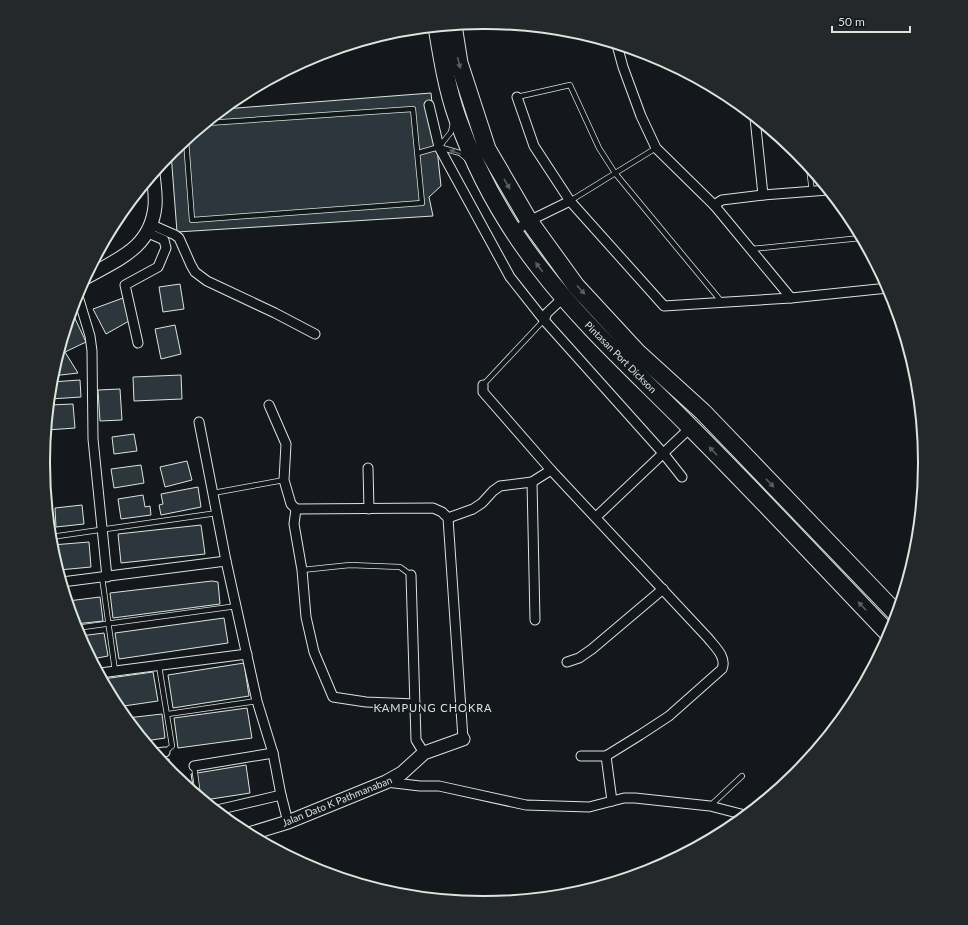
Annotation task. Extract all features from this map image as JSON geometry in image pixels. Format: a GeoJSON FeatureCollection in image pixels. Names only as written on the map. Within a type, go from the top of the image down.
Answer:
{"type":"FeatureCollection","features":[{"type":"Feature","properties":{"kind":"highway","name":"Pintasan Port Dickson"},"geometry":{"type":"LineString","coordinates":[[454,30],[459,63],[487,148],[528,221],[576,286],[637,352],[703,412],[892,609]]}},
{"type":"Feature","properties":{"kind":"highway","name":"Pintasan Port Dickson"},"geometry":{"type":"LineString","coordinates":[[438,32],[444,68],[456,116],[496,203],[538,267],[596,332],[691,427],[885,629]]}},
{"type":"Feature","properties":{"kind":"highway"},"geometry":{"type":"LineString","coordinates":[[637,352],[654,376],[689,412],[693,419],[691,427]]}},
{"type":"Feature","properties":{"kind":"highway"},"geometry":{"type":"LineString","coordinates":[[691,427],[698,424],[705,425],[749,461]]}},
{"type":"Feature","properties":{"kind":"street"},"geometry":{"type":"LineString","coordinates":[[619,51],[641,116],[656,148],[714,205],[791,298]]}},
{"type":"Feature","properties":{"kind":"street"},"geometry":{"type":"LineString","coordinates":[[517,97],[534,146],[570,201],[664,306],[721,301],[791,298],[881,289]]}},
{"type":"Feature","properties":{"kind":"street"},"geometry":{"type":"LineString","coordinates":[[429,105],[439,147],[510,277],[544,320],[663,453],[682,477]]}},
{"type":"Feature","properties":{"kind":"street"},"geometry":{"type":"LineString","coordinates":[[756,125],[763,195]]}},
{"type":"Feature","properties":{"kind":"street"},"geometry":{"type":"LineString","coordinates":[[94,273],[128,253],[140,244],[149,229],[155,206],[154,182]]}},
{"type":"Feature","properties":{"kind":"street"},"geometry":{"type":"LineString","coordinates":[[714,205],[722,200],[763,195],[821,191]]}},
{"type":"Feature","properties":{"kind":"street"},"geometry":{"type":"LineString","coordinates":[[514,232],[528,221],[570,201]]}},
{"type":"Feature","properties":{"kind":"street"},"geometry":{"type":"LineString","coordinates":[[149,229],[171,233],[179,238],[195,272],[207,281],[275,313],[315,334]]}},
{"type":"Feature","properties":{"kind":"street"},"geometry":{"type":"LineString","coordinates":[[138,343],[125,285],[158,267],[166,248],[164,240],[149,229]]}},
{"type":"Feature","properties":{"kind":"street"},"geometry":{"type":"LineString","coordinates":[[544,320],[547,313],[564,297]]}},
{"type":"Feature","properties":{"kind":"street"},"geometry":{"type":"LineString","coordinates":[[80,304],[90,336],[92,352],[93,439],[103,531],[104,577]]}},
{"type":"Feature","properties":{"kind":"street"},"geometry":{"type":"LineString","coordinates":[[483,385],[483,392],[552,470],[720,652],[723,659],[722,669],[669,716],[606,756],[581,756]]}},
{"type":"Feature","properties":{"kind":"street"},"geometry":{"type":"LineString","coordinates":[[269,405],[286,444],[284,480],[291,504],[296,509],[433,508],[442,512],[448,518],[463,739]]}},
{"type":"Feature","properties":{"kind":"street"},"geometry":{"type":"LineString","coordinates":[[199,422],[226,561],[257,701],[272,754],[288,822]]}},
{"type":"Feature","properties":{"kind":"street"},"geometry":{"type":"LineString","coordinates":[[596,517],[691,427]]}},
{"type":"Feature","properties":{"kind":"street"},"geometry":{"type":"LineString","coordinates":[[368,468],[369,509]]}},
{"type":"Feature","properties":{"kind":"street"},"geometry":{"type":"LineString","coordinates":[[448,518],[482,503],[492,490],[500,486],[532,482],[552,470]]}},
{"type":"Feature","properties":{"kind":"street"},"geometry":{"type":"LineString","coordinates":[[532,482],[535,620]]}},
{"type":"Feature","properties":{"kind":"street"},"geometry":{"type":"LineString","coordinates":[[296,509],[294,524],[302,570],[306,617],[314,652],[333,697],[366,702],[415,704]]}},
{"type":"Feature","properties":{"kind":"street"},"geometry":{"type":"LineString","coordinates":[[67,581],[226,561]]}},
{"type":"Feature","properties":{"kind":"street"},"geometry":{"type":"LineString","coordinates":[[411,575],[416,740],[424,754]]}},
{"type":"Feature","properties":{"kind":"street"},"geometry":{"type":"LineString","coordinates":[[567,662],[579,658],[592,649],[663,589]]}},
{"type":"Feature","properties":{"kind":"street"},"geometry":{"type":"LineString","coordinates":[[105,672],[247,654]]}},
{"type":"Feature","properties":{"kind":"street","name":"Jalan Dato K Pathmanaban"},"geometry":{"type":"LineString","coordinates":[[257,832],[288,822],[386,782],[402,773],[424,754],[463,739]]}},
{"type":"Feature","properties":{"kind":"street"},"geometry":{"type":"LineString","coordinates":[[194,766],[272,754]]}},
{"type":"Feature","properties":{"kind":"street"},"geometry":{"type":"LineString","coordinates":[[606,756],[612,802]]}},
{"type":"Feature","properties":{"kind":"street"},"geometry":{"type":"LineString","coordinates":[[386,782],[420,786],[439,786],[526,805],[588,807],[624,798],[635,798],[710,806],[738,813]]}},
{"type":"Feature","properties":{"kind":"street"},"geometry":{"type":"LineString","coordinates":[[223,809],[281,796]]}},
{"type":"Feature","properties":{"kind":"lane"},"geometry":{"type":"LineString","coordinates":[[517,97],[570,85],[598,148],[615,173],[721,301]]}},
{"type":"Feature","properties":{"kind":"lane"},"geometry":{"type":"LineString","coordinates":[[439,147],[451,132],[454,106]]}},
{"type":"Feature","properties":{"kind":"lane"},"geometry":{"type":"LineString","coordinates":[[186,147],[192,220],[422,203],[413,109],[216,122]]}},
{"type":"Feature","properties":{"kind":"lane"},"geometry":{"type":"LineString","coordinates":[[418,153],[439,147],[460,153],[470,160],[486,182]]}},
{"type":"Feature","properties":{"kind":"lane"},"geometry":{"type":"LineString","coordinates":[[570,201],[656,148]]}},
{"type":"Feature","properties":{"kind":"lane"},"geometry":{"type":"LineString","coordinates":[[810,177],[812,192]]}},
{"type":"Feature","properties":{"kind":"lane"},"geometry":{"type":"LineString","coordinates":[[750,249],[854,239]]}},
{"type":"Feature","properties":{"kind":"lane"},"geometry":{"type":"LineString","coordinates":[[483,385],[544,320]]}},
{"type":"Feature","properties":{"kind":"lane"},"geometry":{"type":"LineString","coordinates":[[213,493],[284,480]]}},
{"type":"Feature","properties":{"kind":"lane"},"geometry":{"type":"LineString","coordinates":[[57,536],[103,531],[217,513]]}},
{"type":"Feature","properties":{"kind":"lane"},"geometry":{"type":"LineString","coordinates":[[302,570],[350,565],[400,567],[411,575]]}},
{"type":"Feature","properties":{"kind":"lane"},"geometry":{"type":"LineString","coordinates":[[104,577],[108,624],[115,671]]}},
{"type":"Feature","properties":{"kind":"lane"},"geometry":{"type":"LineString","coordinates":[[83,627],[237,606]]}},
{"type":"Feature","properties":{"kind":"lane"},"geometry":{"type":"LineString","coordinates":[[159,665],[172,746],[165,752]]}},
{"type":"Feature","properties":{"kind":"lane"},"geometry":{"type":"LineString","coordinates":[[168,714],[257,701]]}},
{"type":"Feature","properties":{"kind":"lane"},"geometry":{"type":"LineString","coordinates":[[194,766],[197,787]]}},
{"type":"Feature","properties":{"kind":"lane"},"geometry":{"type":"LineString","coordinates":[[710,806],[742,776]]}},
{"type":"Feature","properties":{"kind":"building"},"geometry":{"type":"Polygon","coordinates":[[[431,93],[441,186],[429,197],[433,216],[177,232],[172,162],[198,137],[235,108],[431,93]]]}},
{"type":"Feature","properties":{"kind":"building"},"geometry":{"type":"Polygon","coordinates":[[[180,284],[184,309],[163,312],[159,287],[180,284]]]}},
{"type":"Feature","properties":{"kind":"building"},"geometry":{"type":"Polygon","coordinates":[[[123,298],[129,321],[106,334],[93,309],[123,298]]]}},
{"type":"Feature","properties":{"kind":"building"},"geometry":{"type":"Polygon","coordinates":[[[75,319],[86,342],[65,352],[78,373],[60,375],[65,350],[75,319]]]}},
{"type":"Feature","properties":{"kind":"building"},"geometry":{"type":"Polygon","coordinates":[[[175,325],[181,354],[161,359],[155,329],[175,325]]]}},
{"type":"Feature","properties":{"kind":"building"},"geometry":{"type":"Polygon","coordinates":[[[181,375],[182,399],[134,401],[133,377],[181,375]]]}},
{"type":"Feature","properties":{"kind":"building"},"geometry":{"type":"Polygon","coordinates":[[[80,380],[81,397],[55,399],[58,381],[80,380]]]}},
{"type":"Feature","properties":{"kind":"building"},"geometry":{"type":"Polygon","coordinates":[[[120,389],[122,420],[100,421],[98,390],[120,389]]]}},
{"type":"Feature","properties":{"kind":"building"},"geometry":{"type":"Polygon","coordinates":[[[73,404],[75,428],[51,430],[54,405],[73,404]]]}},
{"type":"Feature","properties":{"kind":"building"},"geometry":{"type":"Polygon","coordinates":[[[134,434],[137,451],[114,454],[112,437],[134,434]]]}},
{"type":"Feature","properties":{"kind":"building"},"geometry":{"type":"Polygon","coordinates":[[[187,461],[192,480],[165,487],[160,467],[187,461]]]}},
{"type":"Feature","properties":{"kind":"building"},"geometry":{"type":"Polygon","coordinates":[[[141,465],[144,483],[114,488],[111,469],[141,465]]]}},
{"type":"Feature","properties":{"kind":"building"},"geometry":{"type":"Polygon","coordinates":[[[198,487],[201,507],[161,515],[159,505],[163,504],[161,494],[198,487]]]}},
{"type":"Feature","properties":{"kind":"building"},"geometry":{"type":"Polygon","coordinates":[[[143,495],[145,507],[150,506],[151,515],[121,519],[118,499],[143,495]]]}},
{"type":"Feature","properties":{"kind":"building"},"geometry":{"type":"Polygon","coordinates":[[[82,505],[84,524],[56,527],[55,508],[82,505]]]}},
{"type":"Feature","properties":{"kind":"building"},"geometry":{"type":"Polygon","coordinates":[[[201,525],[205,554],[121,563],[118,534],[201,525]]]}},
{"type":"Feature","properties":{"kind":"building"},"geometry":{"type":"Polygon","coordinates":[[[89,542],[91,567],[64,570],[59,544],[89,542]]]}},
{"type":"Feature","properties":{"kind":"building"},"geometry":{"type":"Polygon","coordinates":[[[212,581],[218,582],[220,604],[113,618],[110,593],[212,581]]]}},
{"type":"Feature","properties":{"kind":"building"},"geometry":{"type":"Polygon","coordinates":[[[100,597],[103,621],[81,623],[73,600],[100,597]]]}},
{"type":"Feature","properties":{"kind":"building"},"geometry":{"type":"Polygon","coordinates":[[[224,618],[228,643],[119,659],[115,633],[224,618]]]}},
{"type":"Feature","properties":{"kind":"building"},"geometry":{"type":"Polygon","coordinates":[[[104,633],[108,656],[97,658],[86,635],[104,633]]]}},
{"type":"Feature","properties":{"kind":"building"},"geometry":{"type":"Polygon","coordinates":[[[244,663],[249,696],[173,708],[168,675],[244,663]]]}},
{"type":"Feature","properties":{"kind":"building"},"geometry":{"type":"Polygon","coordinates":[[[153,672],[158,701],[126,706],[109,678],[153,672]]]}},
{"type":"Feature","properties":{"kind":"building"},"geometry":{"type":"Polygon","coordinates":[[[247,708],[252,738],[178,748],[174,718],[247,708]]]}},
{"type":"Feature","properties":{"kind":"building"},"geometry":{"type":"Polygon","coordinates":[[[162,714],[165,738],[151,740],[134,717],[162,714]]]}},
{"type":"Feature","properties":{"kind":"building"},"geometry":{"type":"Polygon","coordinates":[[[246,765],[250,793],[211,799],[193,783],[191,774],[246,765]]]}},
{"type":"Feature","properties":{"kind":"district","name":"KAMPUNG CHOKRA"},"geometry":{"type":"Point","coordinates":[433,707]}}]}
